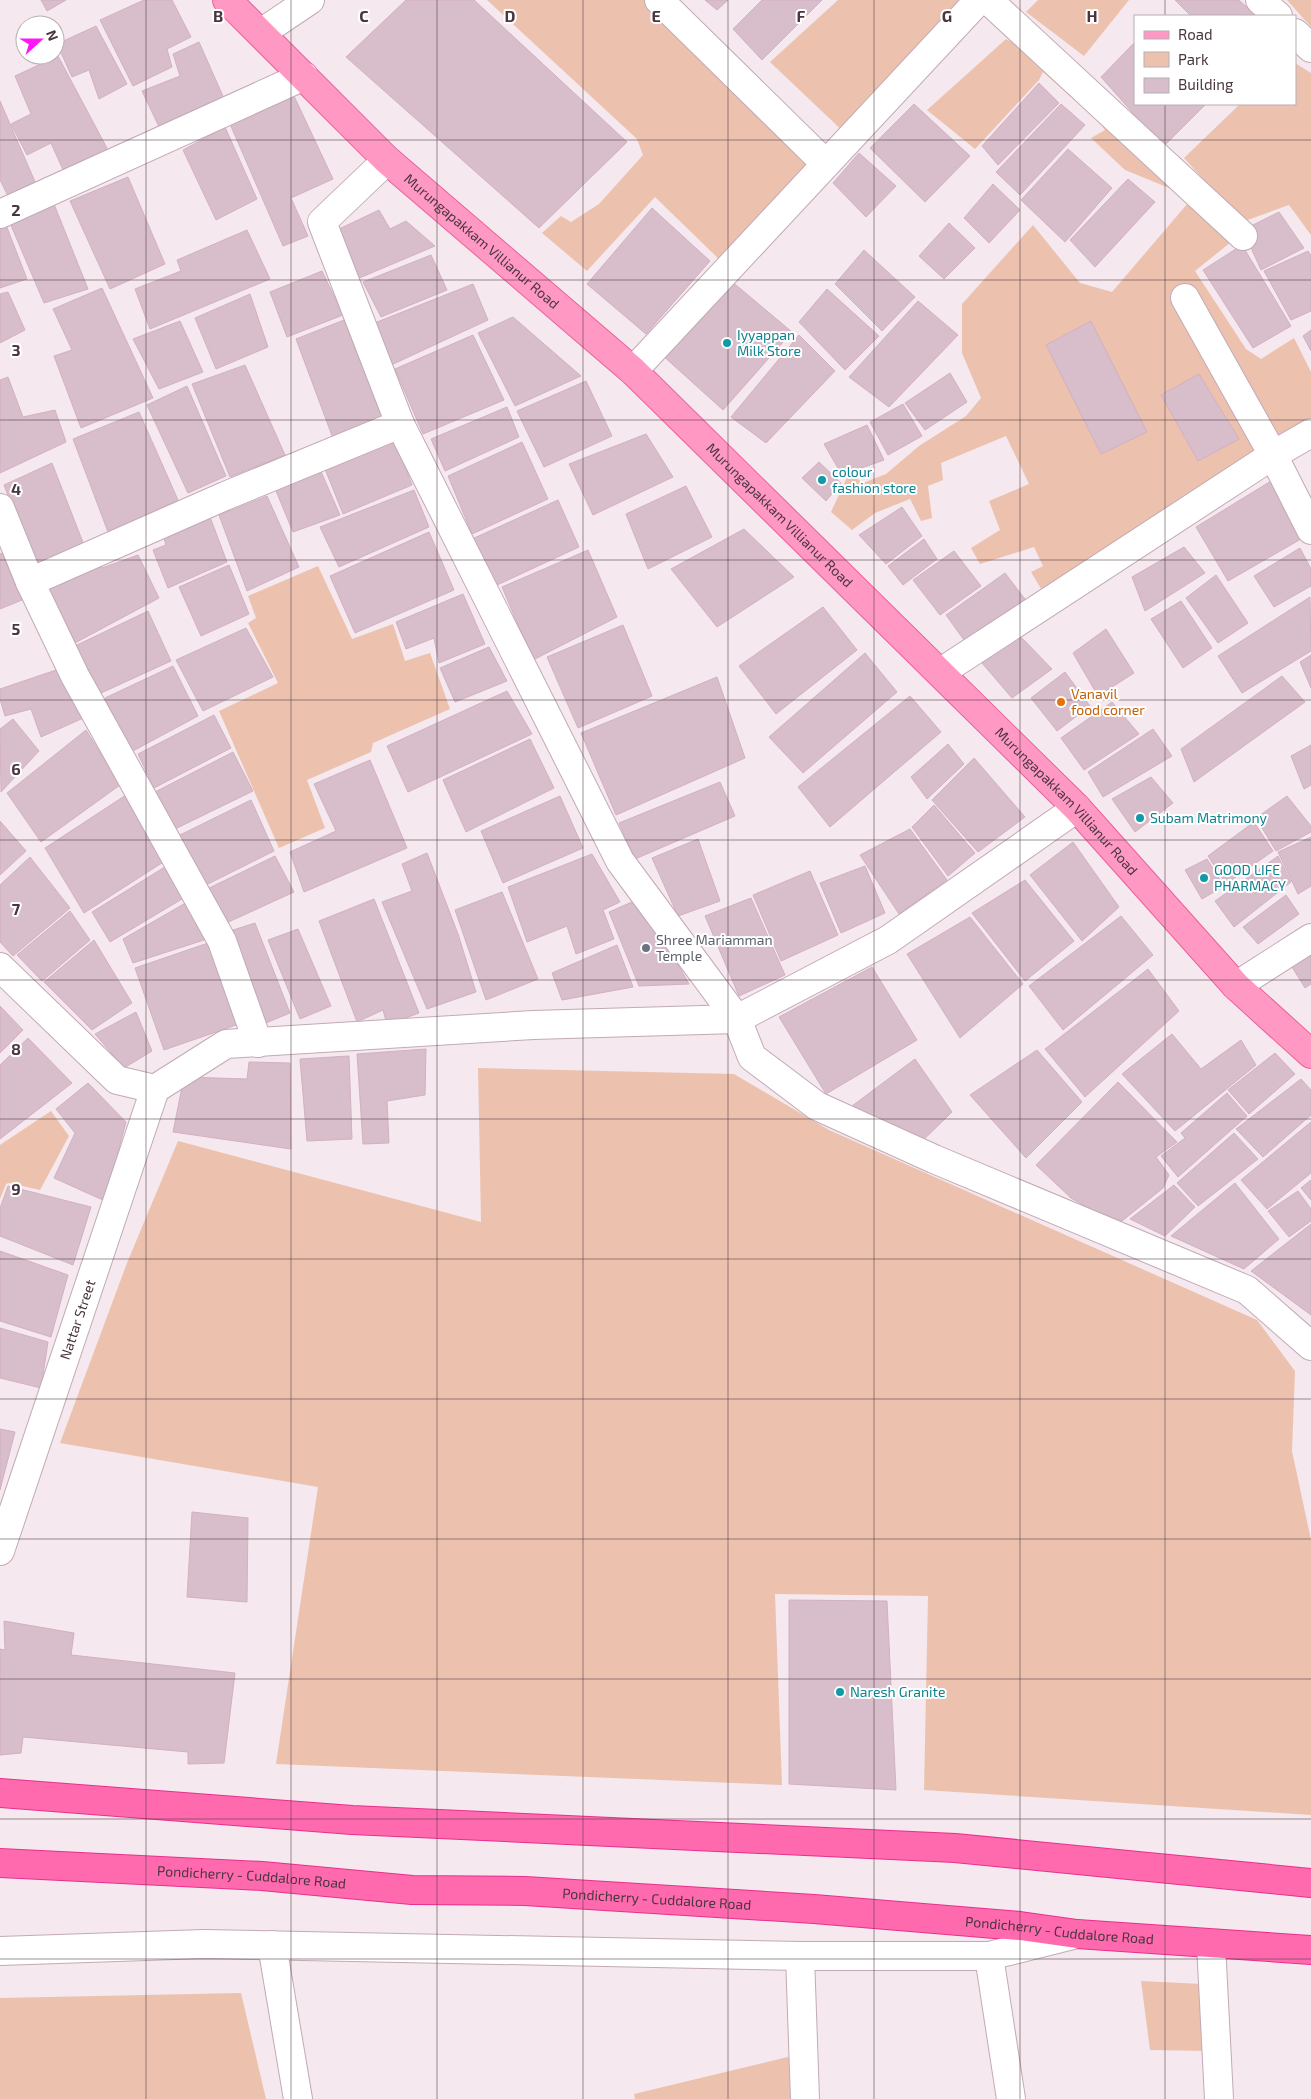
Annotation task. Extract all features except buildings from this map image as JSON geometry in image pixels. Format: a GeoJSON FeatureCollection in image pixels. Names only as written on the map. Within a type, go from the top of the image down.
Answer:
{"type":"FeatureCollection","features":[{"type":"Feature","properties":{"kind":"highway"},"geometry":{"type":"LineString","coordinates":[[0,1793],[352,1820],[956,1848],[1311,1883]]}},
{"type":"Feature","properties":{"kind":"highway","name":"Pondicherry - Cuddalore Road"},"geometry":{"type":"LineString","coordinates":[[0,1863],[262,1876],[412,1890],[525,1891],[814,1909],[1020,1926],[1077,1934],[1311,1950]]}},
{"type":"Feature","properties":{"kind":"main road","name":"Murungapakkam Villianur Road"},"geometry":{"type":"LineString","coordinates":[[227,0],[387,160],[633,370],[1077,808],[1236,986],[1311,1054]]}},
{"type":"Feature","properties":{"kind":"street"},"geometry":{"type":"LineString","coordinates":[[261,33],[310,0]]}},
{"type":"Feature","properties":{"kind":"street"},"geometry":{"type":"LineString","coordinates":[[660,0],[826,164]]}},
{"type":"Feature","properties":{"kind":"street"},"geometry":{"type":"LineString","coordinates":[[633,370],[979,0]]}},
{"type":"Feature","properties":{"kind":"street"},"geometry":{"type":"LineString","coordinates":[[988,0],[1243,236]]}},
{"type":"Feature","properties":{"kind":"street"},"geometry":{"type":"LineString","coordinates":[[1260,0],[1277,15]]}},
{"type":"Feature","properties":{"kind":"street"},"geometry":{"type":"LineString","coordinates":[[1296,33],[1311,48]]}},
{"type":"Feature","properties":{"kind":"street"},"geometry":{"type":"LineString","coordinates":[[0,214],[304,76]]}},
{"type":"Feature","properties":{"kind":"street"},"geometry":{"type":"LineString","coordinates":[[387,160],[322,222],[400,424],[620,861],[737,1019],[752,1057],[817,1106],[934,1158],[1247,1290],[1311,1346]]}},
{"type":"Feature","properties":{"kind":"street"},"geometry":{"type":"LineString","coordinates":[[1185,298],[1273,455],[1311,530]]}},
{"type":"Feature","properties":{"kind":"street"},"geometry":{"type":"LineString","coordinates":[[30,582],[225,496],[400,424]]}},
{"type":"Feature","properties":{"kind":"street"},"geometry":{"type":"LineString","coordinates":[[941,672],[1273,455],[1311,433]]}},
{"type":"Feature","properties":{"kind":"street"},"geometry":{"type":"LineString","coordinates":[[0,508],[30,582],[75,676],[222,941],[258,1043]]}},
{"type":"Feature","properties":{"kind":"street"},"geometry":{"type":"LineString","coordinates":[[0,967],[117,1080],[155,1088],[226,1044],[533,1025],[737,1019],[888,940],[1077,808]]}},
{"type":"Feature","properties":{"kind":"street"},"geometry":{"type":"LineString","coordinates":[[1236,986],[1311,938]]}},
{"type":"Feature","properties":{"kind":"street","name":"Nattar Street"},"geometry":{"type":"LineString","coordinates":[[1,1543],[155,1088]]}},
{"type":"Feature","properties":{"kind":"street"},"geometry":{"type":"LineString","coordinates":[[0,1951],[204,1944],[800,1956],[989,1956],[1077,1934]]}},
{"type":"Feature","properties":{"kind":"street"},"geometry":{"type":"LineString","coordinates":[[1212,1944],[1219,2099]]}},
{"type":"Feature","properties":{"kind":"street"},"geometry":{"type":"LineString","coordinates":[[272,1945],[298,2099]]}},
{"type":"Feature","properties":{"kind":"street"},"geometry":{"type":"LineString","coordinates":[[800,1956],[806,2099]]}},
{"type":"Feature","properties":{"kind":"street"},"geometry":{"type":"LineString","coordinates":[[989,1956],[1011,2099]]}},
{"type":"Feature","properties":{"kind":"green space"},"geometry":{"type":"Polygon","coordinates":[[[487,0],[650,0],[818,164],[723,263],[655,197],[587,271],[542,233],[561,216],[571,222],[599,204],[643,155],[637,139],[487,0]]]}},
{"type":"Feature","properties":{"kind":"green space"},"geometry":{"type":"Polygon","coordinates":[[[838,0],[975,0],[848,136],[770,62],[838,0]]]}},
{"type":"Feature","properties":{"kind":"green space"},"geometry":{"type":"Polygon","coordinates":[[[1038,0],[1129,0],[1084,56],[1026,12],[1038,0]]]}},
{"type":"Feature","properties":{"kind":"green space"},"geometry":{"type":"Polygon","coordinates":[[[1287,0],[1311,0],[1311,27],[1287,0]]]}},
{"type":"Feature","properties":{"kind":"green space"},"geometry":{"type":"Polygon","coordinates":[[[1006,39],[1048,62],[1174,190],[1125,170],[1091,138],[1105,130],[1099,122],[1043,72],[1039,80],[975,149],[927,110],[1006,39]]]}},
{"type":"Feature","properties":{"kind":"green space"},"geometry":{"type":"Polygon","coordinates":[[[1296,64],[1311,73],[1311,235],[1289,205],[1242,222],[1184,158],[1239,105],[1296,105],[1296,64]]]}},
{"type":"Feature","properties":{"kind":"green space"},"geometry":{"type":"Polygon","coordinates":[[[1194,196],[1236,238],[1195,271],[1246,349],[1261,359],[1294,338],[1311,372],[1311,428],[1046,597],[1031,572],[1043,566],[1034,547],[980,564],[971,548],[1000,530],[989,501],[1029,484],[1006,436],[941,463],[943,480],[928,486],[932,518],[921,521],[910,499],[875,513],[852,530],[831,512],[849,473],[863,483],[886,474],[919,446],[966,416],[981,398],[962,353],[962,304],[1033,225],[1080,283],[1112,292],[1194,196]]]}},
{"type":"Feature","properties":{"kind":"green space"},"geometry":{"type":"Polygon","coordinates":[[[318,566],[352,639],[393,624],[405,661],[430,653],[450,709],[373,743],[371,752],[307,780],[325,828],[279,848],[219,711],[278,683],[248,623],[256,618],[248,596],[318,566]]]}},
{"type":"Feature","properties":{"kind":"green space"},"geometry":{"type":"Polygon","coordinates":[[[478,1068],[734,1074],[829,1130],[1257,1320],[1295,1371],[1292,1451],[1311,1540],[1311,1815],[924,1790],[928,1596],[775,1594],[782,1785],[276,1764],[318,1487],[60,1443],[127,1263],[178,1141],[481,1222],[478,1068]]]}},
{"type":"Feature","properties":{"kind":"green space"},"geometry":{"type":"Polygon","coordinates":[[[51,1111],[69,1136],[40,1190],[9,1183],[6,1184],[0,1199],[0,1145],[51,1111]]]}},
{"type":"Feature","properties":{"kind":"green space"},"geometry":{"type":"Polygon","coordinates":[[[1141,1981],[1202,1984],[1207,2051],[1150,2050],[1141,1981]]]}},
{"type":"Feature","properties":{"kind":"green space"},"geometry":{"type":"Polygon","coordinates":[[[241,1993],[266,2099],[0,2099],[0,1998],[241,1993]]]}},
{"type":"Feature","properties":{"kind":"green space"},"geometry":{"type":"Polygon","coordinates":[[[796,2055],[798,2099],[635,2099],[634,2094],[796,2055]]]}},
{"type":"Feature","properties":{"kind":"place","name":"Iyyappan Milk Store"},"geometry":{"type":"Point","coordinates":[727,343]}},
{"type":"Feature","properties":{"kind":"place","name":"colour fashion store"},"geometry":{"type":"Point","coordinates":[822,480]}},
{"type":"Feature","properties":{"kind":"place","name":"Vanavil food corner"},"geometry":{"type":"Point","coordinates":[1061,702]}},
{"type":"Feature","properties":{"kind":"place","name":"Subam Matrimony"},"geometry":{"type":"Point","coordinates":[1140,818]}},
{"type":"Feature","properties":{"kind":"place","name":"GOOD LIFE PHARMACY"},"geometry":{"type":"Point","coordinates":[1204,878]}},
{"type":"Feature","properties":{"kind":"place","name":"Shree Mariamman Temple"},"geometry":{"type":"Point","coordinates":[646,948]}},
{"type":"Feature","properties":{"kind":"place","name":"Naresh Granite"},"geometry":{"type":"Point","coordinates":[840,1692]}}]}
